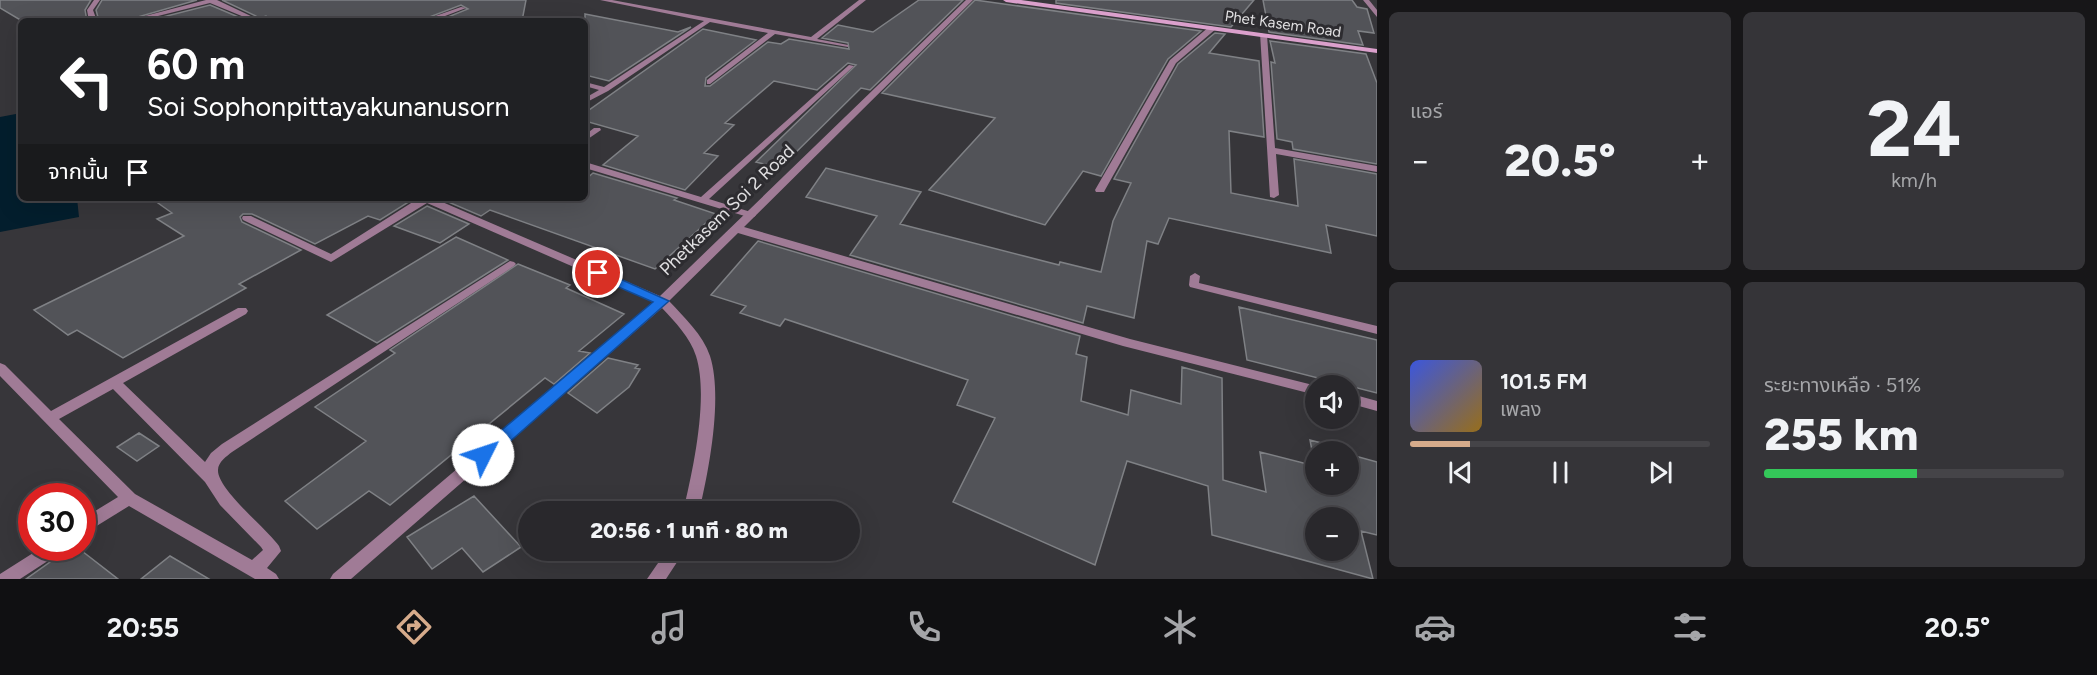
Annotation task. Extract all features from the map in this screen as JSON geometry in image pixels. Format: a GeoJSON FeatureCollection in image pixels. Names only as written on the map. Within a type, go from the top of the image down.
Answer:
{"type":"FeatureCollection","features":[{"type":"Feature","properties":{"kind":"main road","name":"Phet Kasem Road"},"geometry":{"type":"LineString","coordinates":[[1006,0],[1377,51]]}},
{"type":"Feature","properties":{"kind":"main road","name":"Phet Kasem Road"},"geometry":{"type":"LineString","coordinates":[[1063,0],[1377,43]]}},
{"type":"Feature","properties":{"kind":"street"},"geometry":{"type":"LineString","coordinates":[[92,18],[90,10],[97,0]]}},
{"type":"Feature","properties":{"kind":"street"},"geometry":{"type":"LineString","coordinates":[[142,18],[212,0],[251,18]]}},
{"type":"Feature","properties":{"kind":"street","name":"Phetkasem Soi 2 Road"},"geometry":{"type":"LineString","coordinates":[[339,579],[662,301],[970,0]]}},
{"type":"Feature","properties":{"kind":"street"},"geometry":{"type":"LineString","coordinates":[[1366,0],[1377,15]]}},
{"type":"Feature","properties":{"kind":"street"},"geometry":{"type":"LineString","coordinates":[[434,18],[463,8]]}},
{"type":"Feature","properties":{"kind":"street"},"geometry":{"type":"LineString","coordinates":[[1100,190],[1173,62],[1213,28]]}},
{"type":"Feature","properties":{"kind":"street"},"geometry":{"type":"LineString","coordinates":[[1263,35],[1274,195]]}},
{"type":"Feature","properties":{"kind":"street"},"geometry":{"type":"LineString","coordinates":[[1272,150],[1377,169]]}},
{"type":"Feature","properties":{"kind":"street"},"geometry":{"type":"LineString","coordinates":[[247,218],[332,259],[422,201]]}},
{"type":"Feature","properties":{"kind":"street"},"geometry":{"type":"LineString","coordinates":[[434,201],[662,301],[690,332],[704,358],[707,409],[699,485],[694,501]]}},
{"type":"Feature","properties":{"kind":"street"},"geometry":{"type":"LineString","coordinates":[[738,229],[1128,343],[1305,387]]}},
{"type":"Feature","properties":{"kind":"street"},"geometry":{"type":"LineString","coordinates":[[254,570],[273,551],[262,534],[214,486],[211,478],[212,462],[227,448],[510,264]]}},
{"type":"Feature","properties":{"kind":"street"},"geometry":{"type":"LineString","coordinates":[[49,418],[242,311]]}},
{"type":"Feature","properties":{"kind":"street"},"geometry":{"type":"LineString","coordinates":[[0,368],[129,498],[270,579]]}},
{"type":"Feature","properties":{"kind":"street"},"geometry":{"type":"LineString","coordinates":[[114,382],[211,478]]}},
{"type":"Feature","properties":{"kind":"street"},"geometry":{"type":"LineString","coordinates":[[1359,401],[1377,406]]}},
{"type":"Feature","properties":{"kind":"street"},"geometry":{"type":"LineString","coordinates":[[96,519],[129,498]]}},
{"type":"Feature","properties":{"kind":"street"},"geometry":{"type":"LineString","coordinates":[[6,579],[34,561]]}},
{"type":"Feature","properties":{"kind":"street"},"geometry":{"type":"LineString","coordinates":[[656,579],[669,561]]}},
{"type":"Feature","properties":{"kind":"lane"},"geometry":{"type":"LineString","coordinates":[[603,0],[846,46]]}},
{"type":"Feature","properties":{"kind":"lane"},"geometry":{"type":"LineString","coordinates":[[813,39],[863,0]]}},
{"type":"Feature","properties":{"kind":"lane"},"geometry":{"type":"LineString","coordinates":[[588,99],[709,20]]}},
{"type":"Feature","properties":{"kind":"lane"},"geometry":{"type":"LineString","coordinates":[[710,82],[774,32]]}},
{"type":"Feature","properties":{"kind":"lane"},"geometry":{"type":"LineString","coordinates":[[703,200],[851,66]]}},
{"type":"Feature","properties":{"kind":"lane"},"geometry":{"type":"LineString","coordinates":[[588,85],[604,89]]}},
{"type":"Feature","properties":{"kind":"lane"},"geometry":{"type":"LineString","coordinates":[[588,137],[597,130]]}},
{"type":"Feature","properties":{"kind":"lane"},"geometry":{"type":"LineString","coordinates":[[588,166],[752,214]]}},
{"type":"Feature","properties":{"kind":"lane"},"geometry":{"type":"LineString","coordinates":[[1195,276],[1194,285],[1377,330]]}},
{"type":"Feature","properties":{"kind":"water"},"geometry":{"type":"Polygon","coordinates":[[[18,114],[18,201],[77,201],[79,217],[0,232],[0,117],[18,114]]]}},
{"type":"Feature","properties":{"kind":"building"},"geometry":{"type":"Polygon","coordinates":[[[0,0],[91,0],[85,10],[86,18],[18,19],[0,8],[0,0]]]}},
{"type":"Feature","properties":{"kind":"building"},"geometry":{"type":"Polygon","coordinates":[[[102,0],[197,0],[134,18],[98,18],[96,10],[102,0]]]}},
{"type":"Feature","properties":{"kind":"building"},"geometry":{"type":"Polygon","coordinates":[[[222,0],[526,0],[523,18],[446,18],[468,9],[461,5],[427,18],[268,18],[266,16],[257,18],[222,0]]]}},
{"type":"Feature","properties":{"kind":"building"},"geometry":{"type":"Polygon","coordinates":[[[919,0],[963,0],[870,90],[861,88],[780,168],[756,162],[856,65],[848,63],[817,90],[774,81],[725,123],[734,125],[704,153],[718,156],[685,190],[603,165],[638,136],[588,122],[588,111],[703,29],[756,40],[706,78],[705,86],[710,86],[768,42],[781,44],[789,39],[849,49],[848,43],[822,38],[838,25],[873,32],[919,0]]]}},
{"type":"Feature","properties":{"kind":"building"},"geometry":{"type":"Polygon","coordinates":[[[975,0],[1201,31],[1168,59],[1101,176],[1083,171],[1045,225],[929,190],[995,118],[882,93],[975,0]]]}},
{"type":"Feature","properties":{"kind":"building"},"geometry":{"type":"Polygon","coordinates":[[[1056,0],[1254,0],[1231,27],[1056,3],[1056,0]]]}},
{"type":"Feature","properties":{"kind":"building"},"geometry":{"type":"Polygon","coordinates":[[[1263,0],[1352,0],[1357,7],[1367,9],[1374,33],[1358,31],[1363,45],[1269,32],[1263,0]]]}},
{"type":"Feature","properties":{"kind":"building"},"geometry":{"type":"Polygon","coordinates":[[[210,5],[241,18],[159,18],[210,5]]]}},
{"type":"Feature","properties":{"kind":"building"},"geometry":{"type":"Polygon","coordinates":[[[585,14],[678,32],[691,27],[609,81],[588,76],[588,18],[585,18],[585,14]]]}},
{"type":"Feature","properties":{"kind":"building"},"geometry":{"type":"Polygon","coordinates":[[[1215,33],[1225,34],[1209,53],[1259,61],[1264,137],[1229,131],[1231,193],[1298,206],[1294,159],[1377,174],[1377,236],[1326,225],[1331,253],[1169,218],[1158,244],[1147,241],[1134,318],[1087,306],[1083,323],[850,255],[877,216],[806,197],[826,168],[921,192],[900,224],[1059,265],[1060,262],[1101,272],[1113,221],[1131,183],[1114,179],[1178,64],[1215,33]]]}},
{"type":"Feature","properties":{"kind":"building"},"geometry":{"type":"Polygon","coordinates":[[[1270,41],[1366,54],[1377,83],[1377,164],[1293,149],[1292,142],[1277,139],[1271,62],[1275,63],[1270,41]]]}},
{"type":"Feature","properties":{"kind":"building"},"geometry":{"type":"Polygon","coordinates":[[[593,173],[677,198],[674,200],[716,214],[655,269],[490,210],[481,216],[446,201],[588,201],[588,177],[593,173]]]}},
{"type":"Feature","properties":{"kind":"building"},"geometry":{"type":"Polygon","coordinates":[[[155,201],[410,201],[380,220],[368,216],[315,244],[252,214],[243,214],[240,217],[242,222],[301,250],[239,284],[246,288],[123,358],[77,330],[68,335],[34,310],[184,236],[157,219],[172,213],[155,201]]]}},
{"type":"Feature","properties":{"kind":"building"},"geometry":{"type":"Polygon","coordinates":[[[427,206],[469,224],[440,243],[394,226],[427,206]]]}},
{"type":"Feature","properties":{"kind":"building"},"geometry":{"type":"Polygon","coordinates":[[[456,237],[508,260],[377,343],[327,315],[456,237]]]}},
{"type":"Feature","properties":{"kind":"building"},"geometry":{"type":"Polygon","coordinates":[[[758,241],[1080,336],[1076,354],[1087,357],[1081,401],[1128,415],[1131,390],[1181,404],[1182,367],[1222,378],[1223,480],[1266,492],[1260,452],[1305,463],[1305,495],[1359,495],[1359,457],[1377,462],[1377,535],[1361,531],[1373,579],[1307,561],[1359,561],[1359,507],[1305,507],[1305,560],[1212,535],[1208,486],[1127,461],[1095,565],[953,502],[995,418],[957,405],[968,380],[785,319],[780,326],[740,313],[746,306],[711,295],[758,241]]]}},
{"type":"Feature","properties":{"kind":"building"},"geometry":{"type":"Polygon","coordinates":[[[518,264],[570,285],[566,288],[624,314],[579,351],[590,353],[554,384],[545,378],[390,505],[369,491],[317,529],[285,501],[366,441],[315,407],[395,353],[390,350],[518,264]]]}},
{"type":"Feature","properties":{"kind":"building"},"geometry":{"type":"Polygon","coordinates":[[[1239,307],[1377,340],[1377,393],[1359,388],[1359,375],[1306,375],[1247,360],[1239,307]]]}},
{"type":"Feature","properties":{"kind":"building"},"geometry":{"type":"Polygon","coordinates":[[[608,358],[638,365],[635,368],[640,369],[629,387],[597,413],[568,393],[608,358]]]}},
{"type":"Feature","properties":{"kind":"building"},"geometry":{"type":"Polygon","coordinates":[[[139,433],[159,446],[137,461],[117,447],[139,433]]]}},
{"type":"Feature","properties":{"kind":"building"},"geometry":{"type":"Polygon","coordinates":[[[474,496],[518,544],[518,549],[483,572],[462,548],[432,569],[407,537],[474,496]]]}},
{"type":"Feature","properties":{"kind":"building"},"geometry":{"type":"Polygon","coordinates":[[[170,556],[209,579],[141,579],[170,556]]]}},
{"type":"Feature","properties":{"kind":"building"},"geometry":{"type":"Polygon","coordinates":[[[52,561],[95,561],[118,579],[26,579],[52,561]]]}},
{"type":"Feature","properties":{"kind":"route"},"geometry":{"type":"LineString","coordinates":[[483,455],[662,301],[598,273]]}}]}
